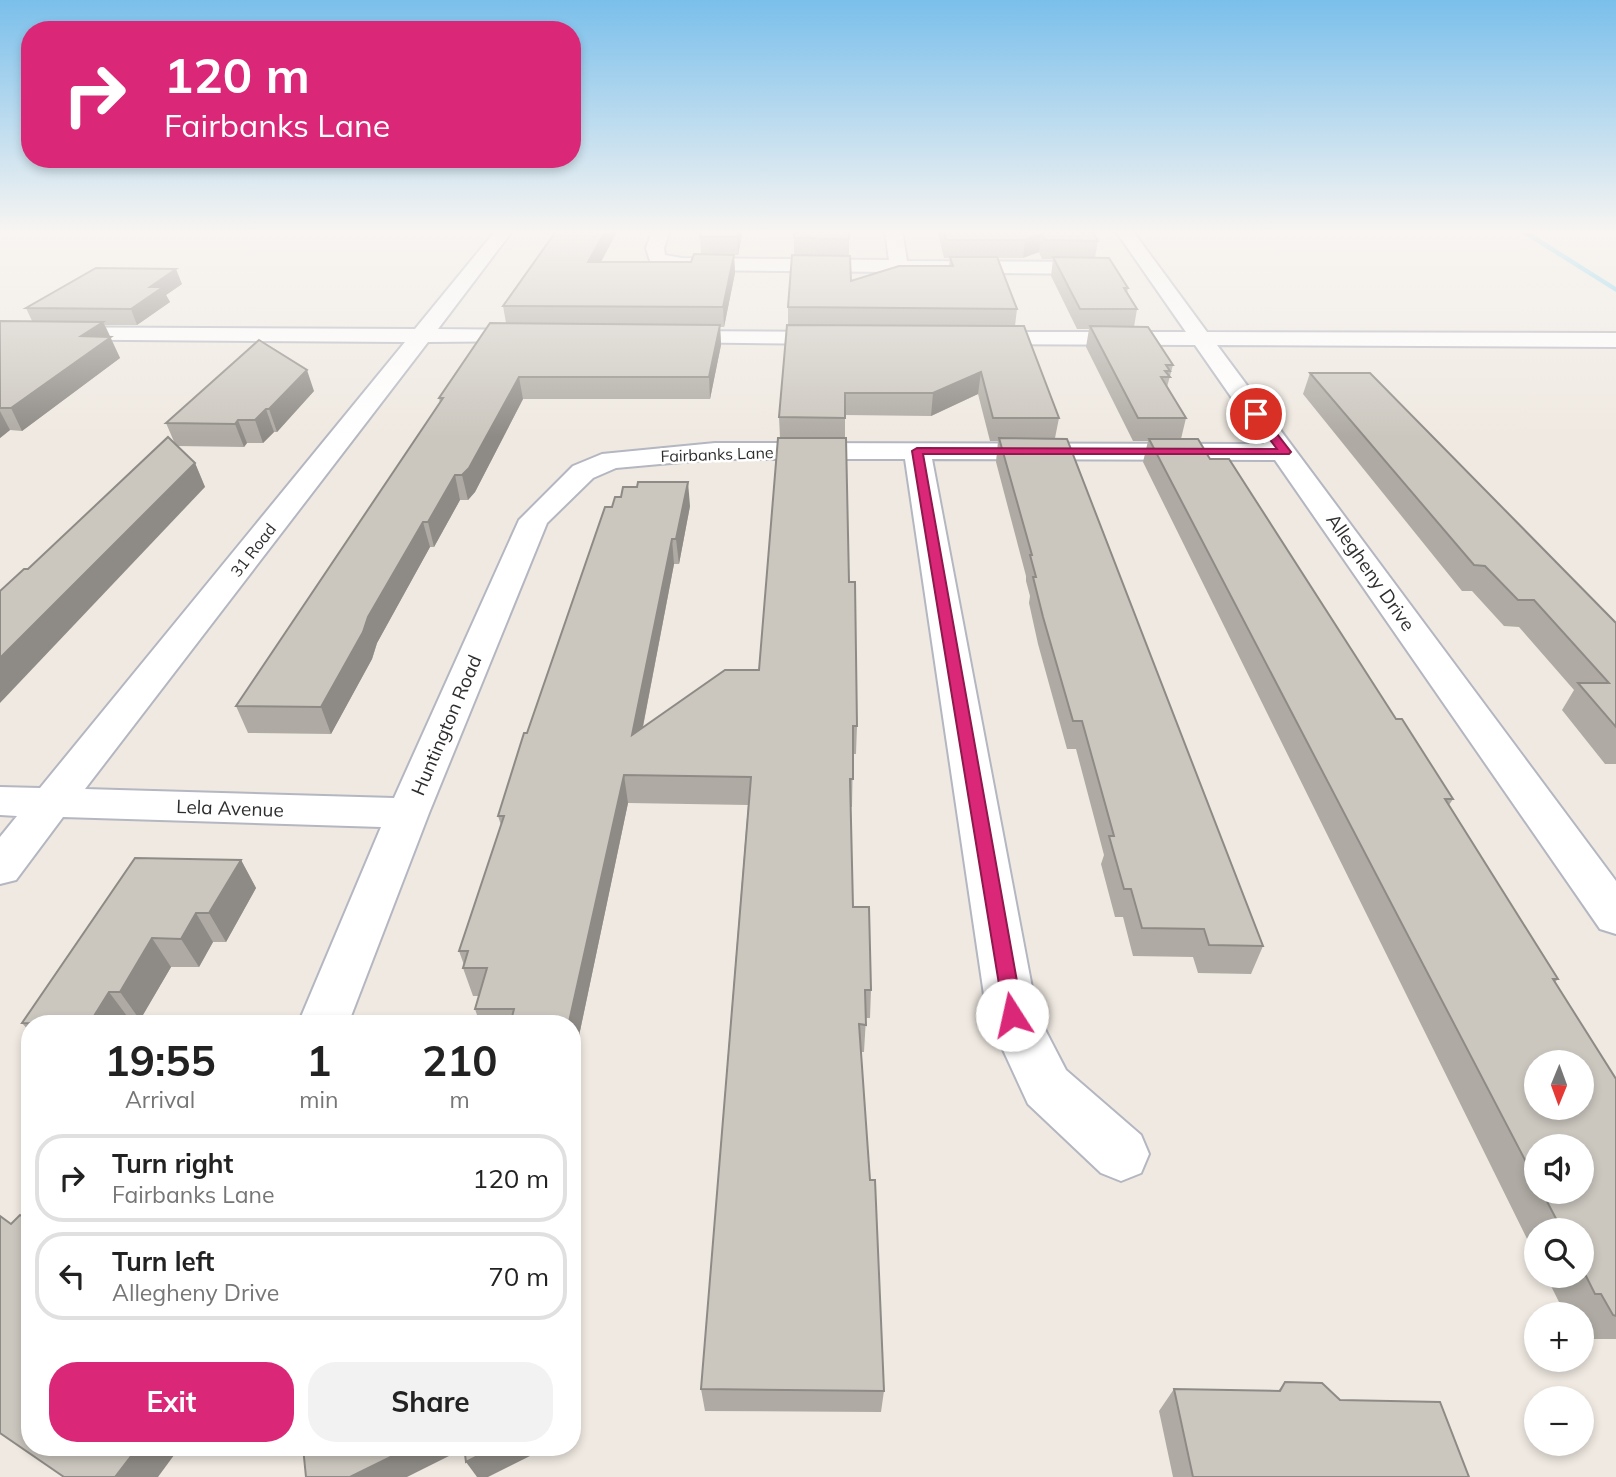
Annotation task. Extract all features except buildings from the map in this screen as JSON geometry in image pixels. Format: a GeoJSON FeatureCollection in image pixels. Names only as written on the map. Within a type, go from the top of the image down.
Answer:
{"type":"FeatureCollection","features":[{"type":"Feature","properties":{"kind":"street","name":"31 Road"},"geometry":{"type":"LineString","coordinates":[[0,868],[452,299]]}},
{"type":"Feature","properties":{"kind":"street","name":"Allegheny Drive"},"geometry":{"type":"LineString","coordinates":[[1171,299],[1285,452],[1616,916]]}},
{"type":"Feature","properties":{"kind":"street"},"geometry":{"type":"LineString","coordinates":[[4,336],[548,337]]}},
{"type":"Feature","properties":{"kind":"street"},"geometry":{"type":"LineString","coordinates":[[645,337],[852,338]]}},
{"type":"Feature","properties":{"kind":"street"},"geometry":{"type":"LineString","coordinates":[[963,338],[1616,340]]}},
{"type":"Feature","properties":{"kind":"street","name":"Fairbanks Lane"},"geometry":{"type":"LineString","coordinates":[[611,460],[715,451],[1285,452]]}},
{"type":"Feature","properties":{"kind":"street"},"geometry":{"type":"LineString","coordinates":[[917,451],[1012,1015],[1047,1087],[1121,1154]]}},
{"type":"Feature","properties":{"kind":"street","name":"Huntington Road"},"geometry":{"type":"LineString","coordinates":[[327,1015],[408,813],[534,520],[583,471],[611,460]]}},
{"type":"Feature","properties":{"kind":"street","name":"Lela Avenue"},"geometry":{"type":"LineString","coordinates":[[0,802],[408,813]]}},
{"type":"Feature","properties":{"kind":"route"},"geometry":{"type":"LineString","coordinates":[[1012,1015],[917,451],[1285,452],[1256,414]]}}]}
